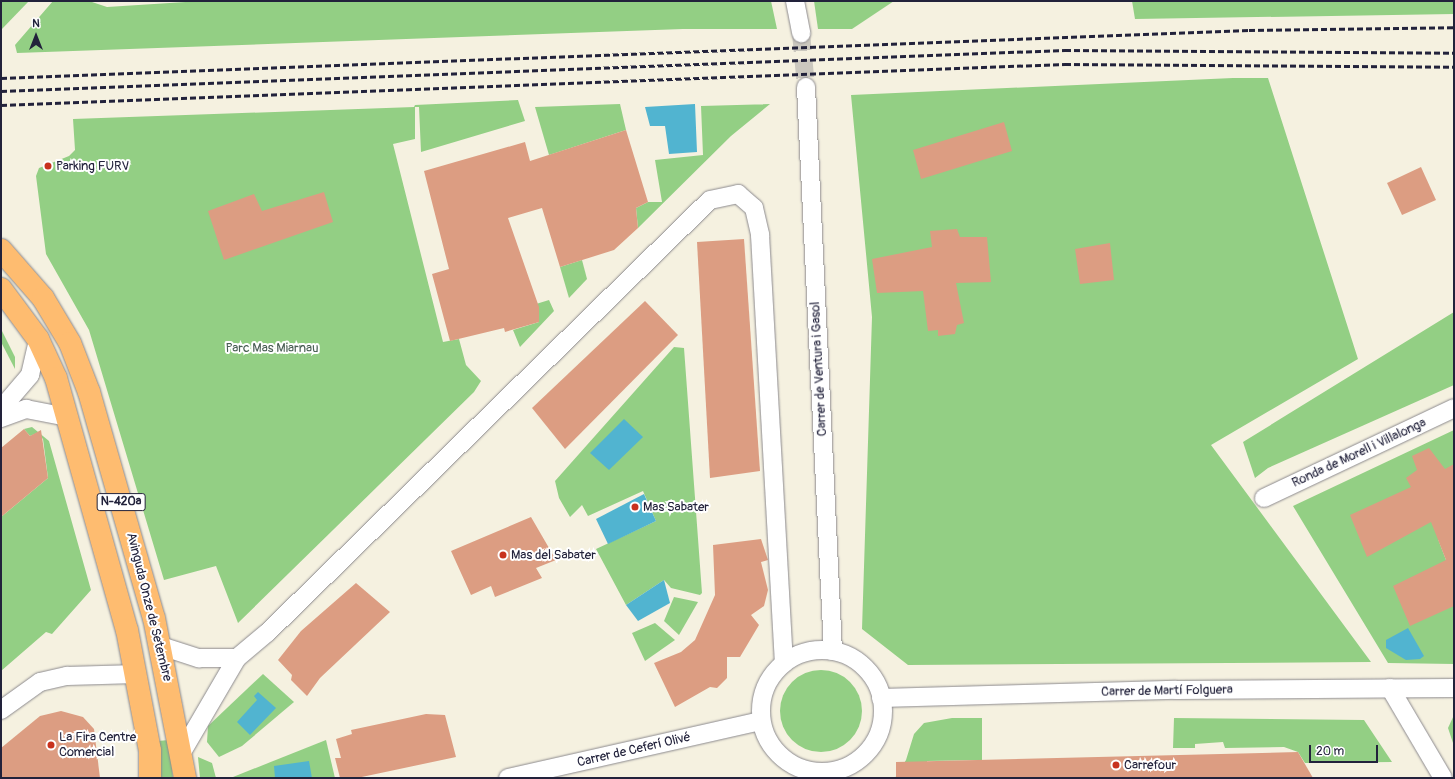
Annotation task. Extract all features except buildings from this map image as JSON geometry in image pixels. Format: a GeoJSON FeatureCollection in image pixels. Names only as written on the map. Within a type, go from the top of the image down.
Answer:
{"type":"FeatureCollection","features":[{"type":"Feature","properties":{"kind":"main road","name":"Avinguda Onze de Setembre"},"geometry":{"type":"LineString","coordinates":[[1,250],[43,298],[70,342],[89,392],[161,646],[182,752],[185,778]]}},
{"type":"Feature","properties":{"kind":"main road","name":"Avinguda Onze de Setembre"},"geometry":{"type":"LineString","coordinates":[[1,289],[38,339],[67,417],[137,674],[150,778]]}},
{"type":"Feature","properties":{"kind":"street"},"geometry":{"type":"LineString","coordinates":[[795,1],[801,33]]}},
{"type":"Feature","properties":{"kind":"street","name":"Carrer de Ventura i Gasol"},"geometry":{"type":"LineString","coordinates":[[806,87],[833,651]]}},
{"type":"Feature","properties":{"kind":"street"},"geometry":{"type":"LineString","coordinates":[[182,752],[237,658],[267,633],[710,200],[738,194],[754,208],[760,235],[784,662]]}},
{"type":"Feature","properties":{"kind":"street"},"geometry":{"type":"LineString","coordinates":[[1,409],[30,375],[38,339]]}},
{"type":"Feature","properties":{"kind":"street","name":"Ronda de Morell i Villalonga"},"geometry":{"type":"LineString","coordinates":[[1264,498],[1454,408]]}},
{"type":"Feature","properties":{"kind":"street"},"geometry":{"type":"LineString","coordinates":[[1,418],[26,409],[67,417]]}},
{"type":"Feature","properties":{"kind":"street"},"geometry":{"type":"LineString","coordinates":[[161,646],[199,658],[237,658]]}},
{"type":"Feature","properties":{"kind":"street"},"geometry":{"type":"LineString","coordinates":[[811,650],[833,651],[865,668],[881,698],[881,729],[871,748],[850,771],[796,772],[775,752],[761,721],[761,700],[766,686],[784,662],[811,650]]}},
{"type":"Feature","properties":{"kind":"street"},"geometry":{"type":"LineString","coordinates":[[1,710],[40,682],[67,676],[137,674]]}},
{"type":"Feature","properties":{"kind":"street"},"geometry":{"type":"LineString","coordinates":[[1390,688],[1443,778]]}},
{"type":"Feature","properties":{"kind":"street","name":"Carrer de Martí Folguera"},"geometry":{"type":"LineString","coordinates":[[881,698],[1454,688]]}},
{"type":"Feature","properties":{"kind":"street","name":"Carrer de Ceferí Olivé"},"geometry":{"type":"LineString","coordinates":[[508,778],[761,721]]}},
{"type":"Feature","properties":{"kind":"green space"},"geometry":{"type":"Polygon","coordinates":[[[1,1],[29,1],[1,30],[1,1]]]}},
{"type":"Feature","properties":{"kind":"green space"},"geometry":{"type":"Polygon","coordinates":[[[53,1],[89,1],[107,7],[201,1],[771,1],[777,29],[683,29],[17,53],[15,45],[53,1]]]}},
{"type":"Feature","properties":{"kind":"green space"},"geometry":{"type":"Polygon","coordinates":[[[814,1],[894,1],[852,29],[818,29],[814,1]]]}},
{"type":"Feature","properties":{"kind":"green space"},"geometry":{"type":"Polygon","coordinates":[[[1132,1],[1454,1],[1454,14],[1135,19],[1132,1]]]}},
{"type":"Feature","properties":{"kind":"green space"},"geometry":{"type":"Polygon","coordinates":[[[1233,78],[1268,78],[1358,359],[1211,445],[1371,662],[908,665],[862,629],[872,317],[851,95],[1233,78]]]}},
{"type":"Feature","properties":{"kind":"green space","name":"Parc Mas Miarnau"},"geometry":{"type":"Polygon","coordinates":[[[518,100],[525,121],[421,152],[419,107],[415,107],[415,139],[393,144],[443,342],[459,339],[466,365],[481,381],[474,392],[238,623],[216,566],[164,580],[89,330],[46,254],[36,176],[39,168],[69,156],[75,150],[73,119],[414,107],[415,105],[518,100]]]}},
{"type":"Feature","properties":{"kind":"green space"},"geometry":{"type":"Polygon","coordinates":[[[620,104],[626,130],[549,155],[535,107],[620,104]]]}},
{"type":"Feature","properties":{"kind":"green space"},"geometry":{"type":"Polygon","coordinates":[[[770,104],[731,136],[638,228],[636,208],[648,202],[662,202],[655,160],[703,155],[701,106],[770,104]]]}},
{"type":"Feature","properties":{"kind":"green space"},"geometry":{"type":"Polygon","coordinates":[[[582,260],[587,279],[569,298],[560,267],[582,260]]]}},
{"type":"Feature","properties":{"kind":"green space"},"geometry":{"type":"Polygon","coordinates":[[[549,300],[554,311],[520,347],[513,330],[539,322],[536,304],[549,300]]]}},
{"type":"Feature","properties":{"kind":"green space"},"geometry":{"type":"Polygon","coordinates":[[[1454,312],[1454,385],[1268,468],[1255,478],[1243,442],[1454,312]]]}},
{"type":"Feature","properties":{"kind":"green space"},"geometry":{"type":"Polygon","coordinates":[[[1,329],[15,357],[15,369],[1,342],[1,329]]]}},
{"type":"Feature","properties":{"kind":"green space"},"geometry":{"type":"Polygon","coordinates":[[[674,347],[684,348],[702,593],[700,595],[671,588],[664,580],[626,605],[596,549],[656,521],[643,491],[588,516],[582,505],[570,517],[559,498],[555,481],[674,347]]]}},
{"type":"Feature","properties":{"kind":"green space"},"geometry":{"type":"Polygon","coordinates":[[[32,427],[49,441],[91,590],[52,634],[46,632],[1,671],[1,517],[48,478],[43,439],[37,433],[30,436],[24,429],[32,427]]]}},
{"type":"Feature","properties":{"kind":"green space"},"geometry":{"type":"Polygon","coordinates":[[[1454,430],[1454,534],[1438,539],[1454,581],[1454,664],[1388,663],[1293,506],[1454,430]]]}},
{"type":"Feature","properties":{"kind":"green space"},"geometry":{"type":"Polygon","coordinates":[[[674,597],[698,602],[679,635],[664,621],[674,597]]]}},
{"type":"Feature","properties":{"kind":"green space"},"geometry":{"type":"Polygon","coordinates":[[[655,623],[675,640],[645,661],[632,633],[655,623]]]}},
{"type":"Feature","properties":{"kind":"green space"},"geometry":{"type":"Polygon","coordinates":[[[813,670],[829,670],[844,677],[855,688],[862,703],[862,719],[859,727],[850,740],[837,749],[829,752],[813,752],[798,745],[787,734],[780,719],[780,703],[787,688],[798,677],[813,670]]]}},
{"type":"Feature","properties":{"kind":"green space"},"geometry":{"type":"Polygon","coordinates":[[[263,674],[294,702],[242,746],[219,757],[207,742],[208,726],[263,674]]]}},
{"type":"Feature","properties":{"kind":"green space"},"geometry":{"type":"Polygon","coordinates":[[[1454,715],[1454,746],[1448,728],[1454,715]]]}},
{"type":"Feature","properties":{"kind":"green space"},"geometry":{"type":"Polygon","coordinates":[[[952,718],[982,718],[982,760],[927,761],[927,778],[895,778],[906,760],[914,734],[924,723],[952,718]]]}},
{"type":"Feature","properties":{"kind":"green space"},"geometry":{"type":"Polygon","coordinates":[[[1174,718],[1364,720],[1392,762],[1305,763],[1298,752],[1284,747],[1225,748],[1223,742],[1195,744],[1195,748],[1173,748],[1174,718]]]}},
{"type":"Feature","properties":{"kind":"green space"},"geometry":{"type":"Polygon","coordinates":[[[169,740],[173,778],[161,778],[158,741],[169,740]]]}},
{"type":"Feature","properties":{"kind":"green space"},"geometry":{"type":"Polygon","coordinates":[[[326,740],[335,778],[233,777],[326,740]]]}},
{"type":"Feature","properties":{"kind":"green space"},"geometry":{"type":"Polygon","coordinates":[[[198,757],[212,763],[216,778],[200,778],[198,757]]]}},
{"type":"Feature","properties":{"kind":"water"},"geometry":{"type":"Polygon","coordinates":[[[695,104],[697,152],[669,154],[665,126],[650,126],[645,107],[695,104]]]}},
{"type":"Feature","properties":{"kind":"water"},"geometry":{"type":"Polygon","coordinates":[[[624,419],[643,437],[609,470],[590,453],[624,419]]]}},
{"type":"Feature","properties":{"kind":"water","name":"Mas Sabater"},"geometry":{"type":"Polygon","coordinates":[[[644,494],[656,521],[608,544],[596,519],[644,494]]]}},
{"type":"Feature","properties":{"kind":"water"},"geometry":{"type":"Polygon","coordinates":[[[664,580],[670,603],[638,621],[626,605],[664,580]]]}},
{"type":"Feature","properties":{"kind":"water"},"geometry":{"type":"Polygon","coordinates":[[[1408,628],[1424,656],[1420,659],[1406,660],[1386,648],[1386,640],[1408,628]]]}},
{"type":"Feature","properties":{"kind":"water"},"geometry":{"type":"Polygon","coordinates":[[[258,692],[276,708],[250,735],[237,722],[257,700],[254,696],[258,692]]]}},
{"type":"Feature","properties":{"kind":"water"},"geometry":{"type":"Polygon","coordinates":[[[309,761],[312,778],[275,778],[274,766],[309,761]]]}},
{"type":"Feature","properties":{"kind":"tunnel"},"geometry":{"type":"LineString","coordinates":[[801,33],[806,87]]}},
{"type":"Feature","properties":{"kind":"railway"},"geometry":{"type":"LineString","coordinates":[[1,78],[1249,30],[1454,27]]}},
{"type":"Feature","properties":{"kind":"railway"},"geometry":{"type":"LineString","coordinates":[[1,91],[1065,50],[1454,53]]}},
{"type":"Feature","properties":{"kind":"railway"},"geometry":{"type":"LineString","coordinates":[[1,105],[1065,64],[1454,67]]}},
{"type":"Feature","properties":{"kind":"place","name":"Parking FURV"},"geometry":{"type":"Point","coordinates":[48,166]}},
{"type":"Feature","properties":{"kind":"place","name":"Mas Sabater"},"geometry":{"type":"Point","coordinates":[635,507]}},
{"type":"Feature","properties":{"kind":"place","name":"Mas del Sabater"},"geometry":{"type":"Point","coordinates":[503,555]}},
{"type":"Feature","properties":{"kind":"place","name":"La Fira Centre Comercial"},"geometry":{"type":"Point","coordinates":[51,745]}},
{"type":"Feature","properties":{"kind":"place","name":"Carrefour"},"geometry":{"type":"Point","coordinates":[1116,765]}}]}
